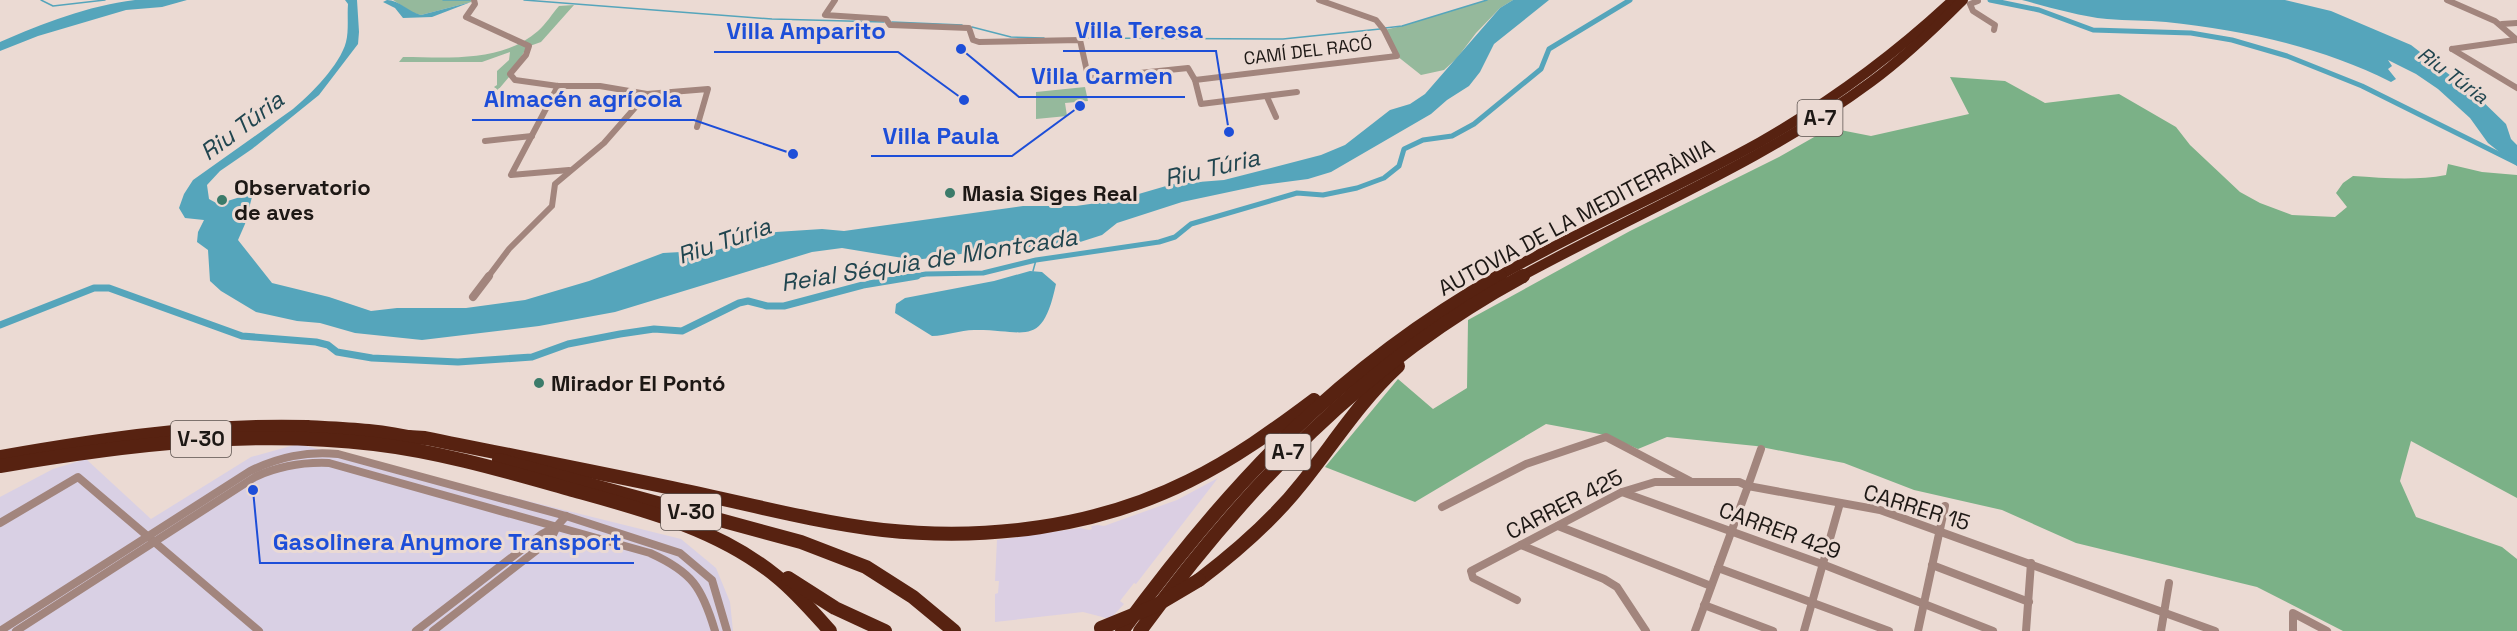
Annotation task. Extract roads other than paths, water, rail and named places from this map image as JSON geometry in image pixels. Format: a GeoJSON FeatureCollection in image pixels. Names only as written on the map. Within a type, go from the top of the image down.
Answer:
{"type":"FeatureCollection","features":[{"type":"Feature","properties":{"kind":"highway","name":"AUTOVIA DE LA MEDITERRÀNIA"},"geometry":{"type":"LineString","coordinates":[[1140,631],[1204,545],[1287,453],[1360,385],[1419,340],[1545,263],[1725,172],[1818,119],[1897,63],[1954,4]]}},
{"type":"Feature","properties":{"kind":"highway","name":"AUTOVIA DE LA MEDITERRÀNIA"},"geometry":{"type":"LineString","coordinates":[[1122,631],[1157,582],[1228,496],[1275,446],[1359,369],[1407,333],[1495,278],[1716,166],[1808,114],[1888,58],[1954,4]]}},
{"type":"Feature","properties":{"kind":"highway"},"geometry":{"type":"LineString","coordinates":[[1091,631],[1155,606],[1199,580],[1241,547],[1281,508],[1383,379],[1424,343],[1468,313],[1470,307]]}},
{"type":"Feature","properties":{"kind":"highway"},"geometry":{"type":"LineString","coordinates":[[408,437],[425,438],[837,523],[916,533],[984,532],[1020,529],[1080,518],[1123,507],[1166,491],[1236,455],[1291,418],[1347,374],[1359,369]]}},
{"type":"Feature","properties":{"kind":"highway","name":"V-30"},"geometry":{"type":"LineString","coordinates":[[0,457],[131,435],[239,427],[345,429],[408,437],[801,542],[866,567],[913,597],[954,631]]}},
{"type":"Feature","properties":{"kind":"highway","name":"V-30"},"geometry":{"type":"LineString","coordinates":[[0,466],[105,448],[179,440],[285,436],[376,444],[462,460],[633,506],[701,530],[739,549],[771,570],[812,608],[830,631]]}},
{"type":"Feature","properties":{"kind":"highway"},"geometry":{"type":"LineString","coordinates":[[771,570],[785,576],[825,604],[862,623],[885,631]]}},
{"type":"Feature","properties":{"kind":"street"},"geometry":{"type":"LineString","coordinates":[[835,0],[825,15],[886,19],[890,25],[969,28],[973,40],[979,42],[1080,40],[1088,76],[1091,78],[1188,68],[1195,80],[1201,104],[1297,92]]}},
{"type":"Feature","properties":{"kind":"street","name":"CAMÍ DEL RACÓ"},"geometry":{"type":"LineString","coordinates":[[1195,80],[1397,56],[1383,27],[1370,16],[1319,0]]}},
{"type":"Feature","properties":{"kind":"street"},"geometry":{"type":"LineString","coordinates":[[2447,0],[2502,24],[2514,34],[2516,40],[2452,49],[2517,88]]}},
{"type":"Feature","properties":{"kind":"street"},"geometry":{"type":"LineString","coordinates":[[1978,1],[1970,4],[1973,11],[1995,25],[1994,30]]}},
{"type":"Feature","properties":{"kind":"street"},"geometry":{"type":"LineString","coordinates":[[474,2],[466,17],[494,31],[525,41],[529,46],[526,56],[512,70],[511,77],[523,82],[558,86],[600,86],[648,94]]}},
{"type":"Feature","properties":{"kind":"street"},"geometry":{"type":"LineString","coordinates":[[2502,24],[2517,23]]}},
{"type":"Feature","properties":{"kind":"street"},"geometry":{"type":"LineString","coordinates":[[558,86],[511,176],[570,170]]}},
{"type":"Feature","properties":{"kind":"street"},"geometry":{"type":"LineString","coordinates":[[473,297],[509,249],[552,206],[554,185],[604,143],[650,92],[670,93],[708,88],[709,92],[698,127]]}},
{"type":"Feature","properties":{"kind":"street"},"geometry":{"type":"LineString","coordinates":[[1267,96],[1276,117]]}},
{"type":"Feature","properties":{"kind":"street"},"geometry":{"type":"LineString","coordinates":[[485,141],[532,136]]}},
{"type":"Feature","properties":{"kind":"street"},"geometry":{"type":"LineString","coordinates":[[1442,507],[1526,464],[1606,437],[1691,482]]}},
{"type":"Feature","properties":{"kind":"street"},"geometry":{"type":"LineString","coordinates":[[1695,631],[1761,449]]}},
{"type":"Feature","properties":{"kind":"street"},"geometry":{"type":"LineString","coordinates":[[0,631],[151,539],[273,459],[316,451],[338,454],[566,516],[680,553],[700,567],[712,580],[726,631]]}},
{"type":"Feature","properties":{"kind":"street"},"geometry":{"type":"LineString","coordinates":[[252,474],[296,462],[330,463],[650,553],[671,562],[688,573],[700,586],[706,597],[715,631]]}},
{"type":"Feature","properties":{"kind":"street"},"geometry":{"type":"LineString","coordinates":[[0,523],[78,477],[259,631]]}},
{"type":"Feature","properties":{"kind":"street","name":"CARRER 425"},"geometry":{"type":"LineString","coordinates":[[1516,600],[1473,578],[1471,571],[1622,492],[1655,482],[1739,482],[1748,486]]}},
{"type":"Feature","properties":{"kind":"street","name":"CARRER 15"},"geometry":{"type":"LineString","coordinates":[[1748,486],[1880,510],[2215,631]]}},
{"type":"Feature","properties":{"kind":"street","name":"CARRER 429"},"geometry":{"type":"LineString","coordinates":[[1622,492],[1925,602],[1993,631]]}},
{"type":"Feature","properties":{"kind":"street"},"geometry":{"type":"LineString","coordinates":[[1804,631],[1840,503]]}},
{"type":"Feature","properties":{"kind":"street"},"geometry":{"type":"LineString","coordinates":[[1918,631],[1945,506]]}},
{"type":"Feature","properties":{"kind":"street"},"geometry":{"type":"LineString","coordinates":[[433,631],[551,539],[557,526],[566,516]]}},
{"type":"Feature","properties":{"kind":"street"},"geometry":{"type":"LineString","coordinates":[[416,631],[542,534],[557,526]]}},
{"type":"Feature","properties":{"kind":"street"},"geometry":{"type":"LineString","coordinates":[[1558,526],[1711,586]]}},
{"type":"Feature","properties":{"kind":"street"},"geometry":{"type":"LineString","coordinates":[[16,631],[151,539]]}},
{"type":"Feature","properties":{"kind":"street"},"geometry":{"type":"LineString","coordinates":[[1521,545],[1604,579],[1617,587],[1646,631]]}},
{"type":"Feature","properties":{"kind":"street"},"geometry":{"type":"LineString","coordinates":[[2026,631],[2031,563]]}},
{"type":"Feature","properties":{"kind":"street"},"geometry":{"type":"LineString","coordinates":[[1932,565],[2029,602]]}},
{"type":"Feature","properties":{"kind":"street"},"geometry":{"type":"LineString","coordinates":[[1718,568],[1888,631]]}},
{"type":"Feature","properties":{"kind":"street"},"geometry":{"type":"LineString","coordinates":[[2161,631],[2169,583]]}},
{"type":"Feature","properties":{"kind":"street"},"geometry":{"type":"LineString","coordinates":[[1704,605],[1773,631]]}},
{"type":"Feature","properties":{"kind":"street"},"geometry":{"type":"LineString","coordinates":[[2293,631],[2293,613],[2327,631]]}},
{"type":"Feature","properties":{"kind":"water"},"geometry":{"type":"Polygon","coordinates":[[[135,0],[187,0],[162,7],[126,10],[38,36],[0,51],[0,42],[49,22],[100,6],[135,0]]]}},
{"type":"Feature","properties":{"kind":"water"},"geometry":{"type":"Polygon","coordinates":[[[345,0],[357,0],[358,44],[319,95],[252,149],[220,171],[207,185],[209,199],[218,204],[253,193],[245,224],[238,240],[272,283],[329,297],[371,311],[397,308],[466,308],[525,300],[589,281],[663,253],[717,250],[776,232],[822,229],[844,231],[1023,206],[1076,206],[1118,200],[1173,184],[1224,180],[1321,155],[1345,145],[1390,110],[1410,104],[1425,94],[1500,8],[1513,0],[1549,0],[1494,44],[1480,72],[1469,86],[1431,114],[1331,172],[1308,179],[1262,185],[1182,202],[1117,223],[1102,235],[1077,243],[1014,247],[915,260],[842,248],[812,252],[615,312],[539,326],[422,340],[355,333],[320,323],[297,321],[256,312],[221,291],[210,281],[208,250],[197,242],[198,232],[204,220],[185,218],[179,208],[193,180],[293,109],[331,69],[346,42],[348,4],[345,0]]]}},
{"type":"Feature","properties":{"kind":"water"},"geometry":{"type":"Polygon","coordinates":[[[387,0],[396,2],[421,15],[471,2],[432,17],[403,18],[395,8],[383,2],[387,0]]]}},
{"type":"Feature","properties":{"kind":"water"},"geometry":{"type":"Polygon","coordinates":[[[2022,0],[2285,0],[2331,11],[2411,45],[2477,96],[2506,124],[2511,139],[2517,145],[2517,166],[2488,143],[2470,118],[2438,89],[2416,74],[2388,60],[2392,66],[2388,69],[2396,79],[2391,82],[2337,59],[2253,35],[2195,25],[2096,18],[2022,0]]]}},
{"type":"Feature","properties":{"kind":"water"},"geometry":{"type":"Polygon","coordinates":[[[1030,271],[1042,272],[1056,284],[1051,305],[1044,319],[1037,327],[1029,331],[974,330],[932,336],[895,313],[896,304],[905,298],[994,281],[1030,271]]]}},
{"type":"Feature","properties":{"kind":"waterway"},"geometry":{"type":"LineString","coordinates":[[41,0],[53,6],[105,0]]}},
{"type":"Feature","properties":{"kind":"waterway"},"geometry":{"type":"LineString","coordinates":[[443,0],[470,0]]}},
{"type":"Feature","properties":{"kind":"waterway"},"geometry":{"type":"LineString","coordinates":[[524,0],[772,19],[884,22]]}},
{"type":"Feature","properties":{"kind":"waterway"},"geometry":{"type":"LineString","coordinates":[[1385,28],[1402,26],[1487,0]]}},
{"type":"Feature","properties":{"kind":"waterway","name":"Reial Séquia de Montcada"},"geometry":{"type":"LineString","coordinates":[[908,277],[926,274],[983,273],[1036,260],[1159,242],[1175,237],[1191,224],[1297,193],[1323,195],[1357,188],[1384,178],[1399,166],[1404,149],[1423,140],[1452,136],[1474,124],[1541,69],[1549,49],[1630,0]]}},
{"type":"Feature","properties":{"kind":"waterway","name":"Reial Séquia de Montcada"},"geometry":{"type":"LineString","coordinates":[[1990,0],[2039,10],[2093,30],[2191,33],[2232,40],[2287,56],[2362,86],[2517,163]]}},
{"type":"Feature","properties":{"kind":"waterway"},"geometry":{"type":"LineString","coordinates":[[892,22],[962,25]]}},
{"type":"Feature","properties":{"kind":"waterway"},"geometry":{"type":"LineString","coordinates":[[972,27],[1011,37],[1044,38]]}},
{"type":"Feature","properties":{"kind":"waterway"},"geometry":{"type":"LineString","coordinates":[[1082,38],[1283,39],[1380,29]]}},
{"type":"Feature","properties":{"kind":"waterway"},"geometry":{"type":"LineString","coordinates":[[1033,271],[1036,260]]}},
{"type":"Feature","properties":{"kind":"waterway","name":"Reial Séquia de Montcada"},"geometry":{"type":"LineString","coordinates":[[0,325],[94,288],[109,288],[242,336],[316,342],[328,345],[337,352],[372,358],[458,362],[532,357],[568,344],[654,329],[682,331],[739,303],[748,301],[767,306],[784,306],[863,285],[917,276]]}},
{"type":"Feature","properties":{"kind":"place","name":"Villa Carmen"},"geometry":{"type":"Point","coordinates":[961,49]}},
{"type":"Feature","properties":{"kind":"place","name":"Villa Amparito"},"geometry":{"type":"Point","coordinates":[964,100]}},
{"type":"Feature","properties":{"kind":"place","name":"Villa Paula"},"geometry":{"type":"Point","coordinates":[1080,106]}},
{"type":"Feature","properties":{"kind":"place","name":"Villa Teresa"},"geometry":{"type":"Point","coordinates":[1229,132]}},
{"type":"Feature","properties":{"kind":"place","name":"Almacén agrícola"},"geometry":{"type":"Point","coordinates":[793,154]}},
{"type":"Feature","properties":{"kind":"place","name":"Masia Siges Real"},"geometry":{"type":"Point","coordinates":[950,193]}},
{"type":"Feature","properties":{"kind":"place","name":"Observatorio de aves"},"geometry":{"type":"Point","coordinates":[222,200]}},
{"type":"Feature","properties":{"kind":"place","name":"Mirador El Pontó"},"geometry":{"type":"Point","coordinates":[539,383]}},
{"type":"Feature","properties":{"kind":"place","name":"Gasolinera Anymore Transport"},"geometry":{"type":"Point","coordinates":[253,490]}},
{"type":"Feature","properties":{"kind":"water label","name":"Riu Túria"},"geometry":{"type":"Point","coordinates":[2453,75]}},
{"type":"Feature","properties":{"kind":"water label","name":"Riu Túria"},"geometry":{"type":"Point","coordinates":[242,126]}},
{"type":"Feature","properties":{"kind":"water label","name":"Riu Túria"},"geometry":{"type":"Point","coordinates":[1212,168]}},
{"type":"Feature","properties":{"kind":"water label","name":"Riu Túria"},"geometry":{"type":"Point","coordinates":[724,241]}}]}
